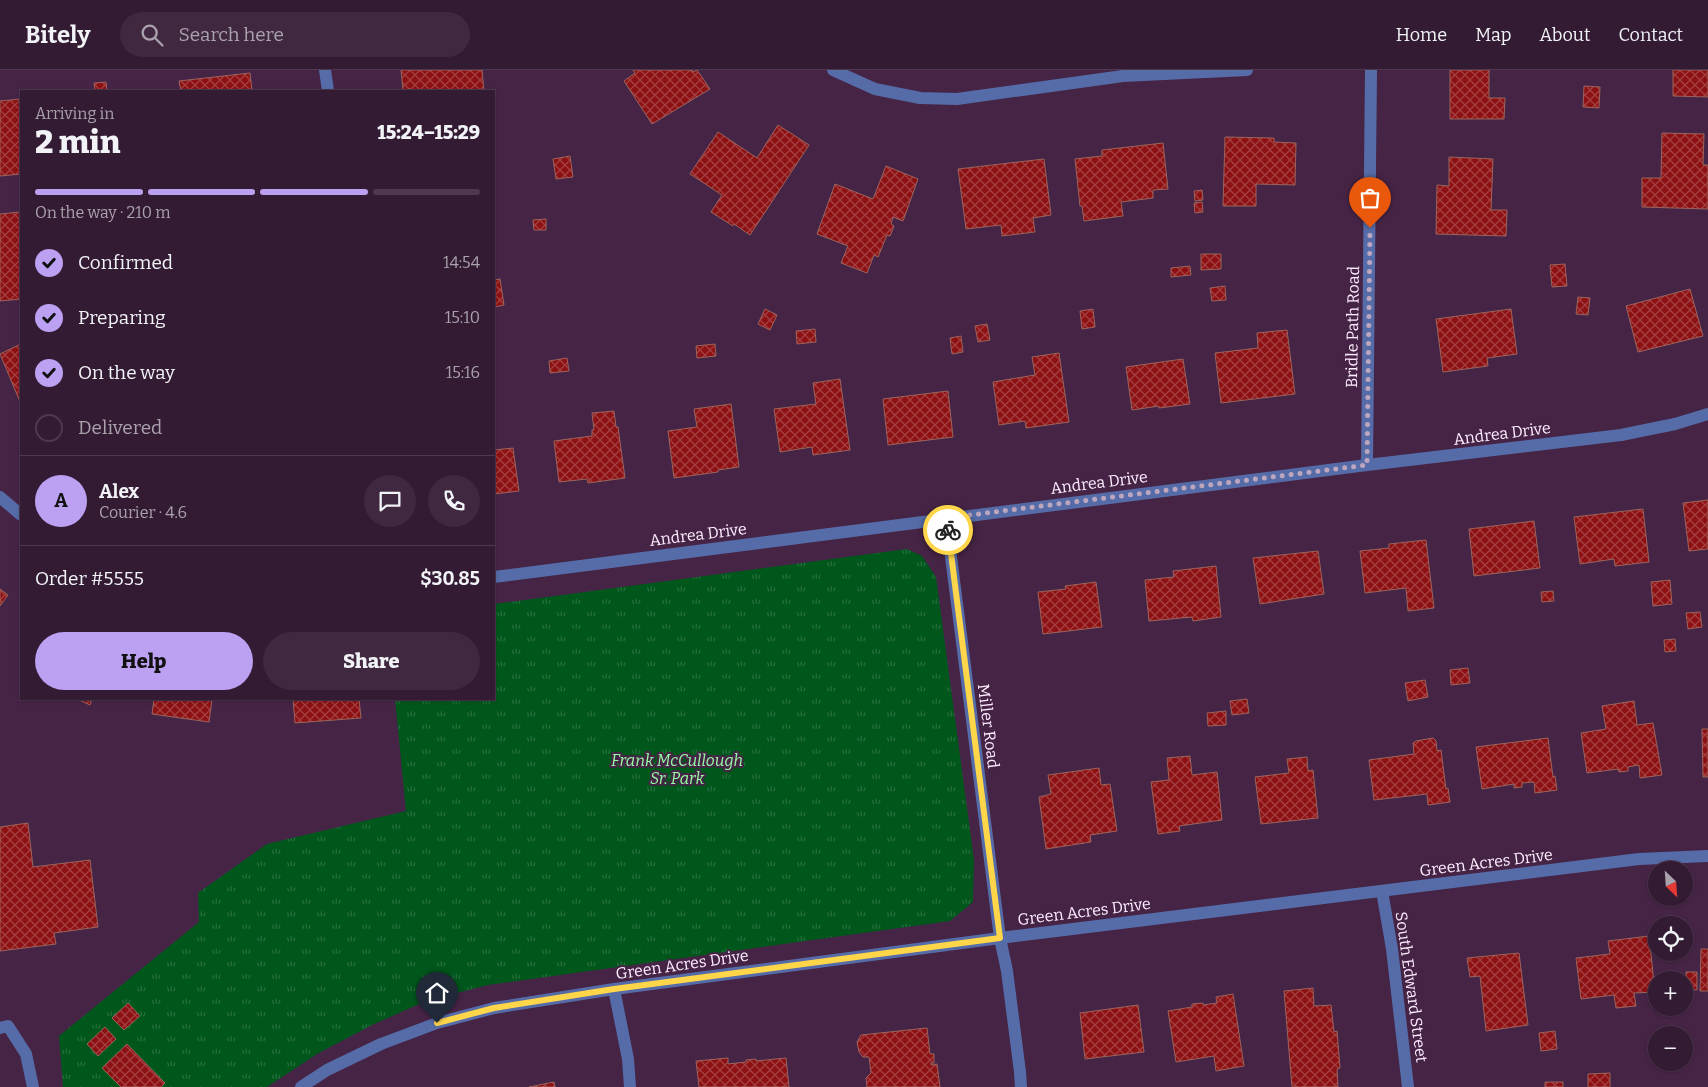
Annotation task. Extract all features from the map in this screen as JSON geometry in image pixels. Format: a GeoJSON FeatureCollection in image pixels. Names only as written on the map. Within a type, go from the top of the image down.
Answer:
{"type":"FeatureCollection","features":[{"type":"Feature","properties":{"kind":"street"},"geometry":{"type":"LineString","coordinates":[[325,70],[328,90]]}},
{"type":"Feature","properties":{"kind":"street"},"geometry":{"type":"LineString","coordinates":[[833,70],[875,89],[920,98],[957,99],[1123,76],[1247,70]]}},
{"type":"Feature","properties":{"kind":"street","name":"Bridle Path Road"},"geometry":{"type":"LineString","coordinates":[[1367,465],[1371,70]]}},
{"type":"Feature","properties":{"kind":"street","name":"Andrea Drive"},"geometry":{"type":"LineString","coordinates":[[495,577],[946,518],[1620,435],[1675,424],[1708,414]]}},
{"type":"Feature","properties":{"kind":"street"},"geometry":{"type":"LineString","coordinates":[[0,497],[20,514]]}},
{"type":"Feature","properties":{"kind":"street","name":"Miller Road"},"geometry":{"type":"LineString","coordinates":[[946,518],[1000,938],[1008,980],[1020,1072],[1020,1087]]}},
{"type":"Feature","properties":{"kind":"street","name":"Green Acres Drive"},"geometry":{"type":"LineString","coordinates":[[301,1087],[327,1070],[380,1044],[437,1023],[494,1008],[614,989],[1000,938],[1639,859],[1708,856]]}},
{"type":"Feature","properties":{"kind":"street","name":"South Edward Street"},"geometry":{"type":"LineString","coordinates":[[1382,891],[1392,949],[1408,1087]]}},
{"type":"Feature","properties":{"kind":"street"},"geometry":{"type":"LineString","coordinates":[[614,989],[628,1058],[630,1087]]}},
{"type":"Feature","properties":{"kind":"street"},"geometry":{"type":"LineString","coordinates":[[0,1028],[8,1026],[26,1054],[33,1087]]}},
{"type":"Feature","properties":{"kind":"green space","name":"Frank McCullough Sr. Park"},"geometry":{"type":"Polygon","coordinates":[[[907,549],[922,556],[936,577],[974,860],[973,902],[950,921],[488,985],[426,1001],[372,1025],[317,1054],[267,1087],[63,1087],[59,1036],[199,922],[198,893],[267,844],[406,811],[395,700],[495,700],[495,604],[907,549]]]}},
{"type":"Feature","properties":{"kind":"building"},"geometry":{"type":"Polygon","coordinates":[[[401,70],[482,70],[484,90],[403,90],[401,70]]]}},
{"type":"Feature","properties":{"kind":"building"},"geometry":{"type":"Polygon","coordinates":[[[633,70],[692,70],[693,72],[697,70],[710,89],[652,124],[624,81],[635,73],[633,70]]]}},
{"type":"Feature","properties":{"kind":"building"},"geometry":{"type":"Polygon","coordinates":[[[1450,70],[1489,70],[1489,98],[1505,98],[1504,119],[1450,119],[1450,70]]]}},
{"type":"Feature","properties":{"kind":"building"},"geometry":{"type":"Polygon","coordinates":[[[1673,70],[1708,70],[1708,97],[1673,96],[1673,70]]]}},
{"type":"Feature","properties":{"kind":"building"},"geometry":{"type":"Polygon","coordinates":[[[250,73],[252,90],[181,90],[179,81],[250,73]]]}},
{"type":"Feature","properties":{"kind":"building"},"geometry":{"type":"Polygon","coordinates":[[[106,82],[107,90],[95,90],[94,83],[106,82]]]}},
{"type":"Feature","properties":{"kind":"building"},"geometry":{"type":"Polygon","coordinates":[[[1584,86],[1600,87],[1599,108],[1583,107],[1584,86]]]}},
{"type":"Feature","properties":{"kind":"building"},"geometry":{"type":"Polygon","coordinates":[[[20,99],[20,174],[0,176],[0,101],[20,99]]]}},
{"type":"Feature","properties":{"kind":"building"},"geometry":{"type":"Polygon","coordinates":[[[778,125],[809,145],[750,235],[711,212],[722,195],[690,174],[718,132],[757,158],[778,125]]]}},
{"type":"Feature","properties":{"kind":"building"},"geometry":{"type":"Polygon","coordinates":[[[1662,133],[1704,134],[1703,165],[1708,165],[1708,209],[1642,207],[1642,178],[1661,178],[1662,133]]]}},
{"type":"Feature","properties":{"kind":"building"},"geometry":{"type":"Polygon","coordinates":[[[1225,137],[1274,138],[1274,142],[1296,143],[1295,185],[1256,184],[1256,206],[1223,206],[1225,137]]]}},
{"type":"Feature","properties":{"kind":"building"},"geometry":{"type":"Polygon","coordinates":[[[1163,143],[1168,189],[1153,190],[1153,198],[1121,202],[1123,216],[1084,221],[1082,206],[1080,206],[1075,159],[1102,156],[1102,150],[1163,143]]]}},
{"type":"Feature","properties":{"kind":"building"},"geometry":{"type":"Polygon","coordinates":[[[570,156],[573,177],[556,179],[553,159],[570,156]]]}},
{"type":"Feature","properties":{"kind":"building"},"geometry":{"type":"Polygon","coordinates":[[[1449,157],[1493,159],[1491,210],[1507,210],[1506,236],[1436,234],[1437,185],[1449,186],[1449,157]]]}},
{"type":"Feature","properties":{"kind":"building"},"geometry":{"type":"Polygon","coordinates":[[[1044,159],[1051,215],[1033,218],[1035,232],[1002,236],[1001,225],[966,229],[958,169],[1044,159]]]}},
{"type":"Feature","properties":{"kind":"building"},"geometry":{"type":"Polygon","coordinates":[[[886,166],[918,179],[903,221],[893,217],[891,224],[894,226],[890,236],[887,235],[878,257],[874,255],[867,273],[841,263],[848,246],[817,234],[835,184],[873,199],[886,166]]]}},
{"type":"Feature","properties":{"kind":"building"},"geometry":{"type":"Polygon","coordinates":[[[1202,190],[1203,200],[1195,201],[1194,191],[1202,190]]]}},
{"type":"Feature","properties":{"kind":"building"},"geometry":{"type":"Polygon","coordinates":[[[1202,202],[1203,212],[1195,213],[1194,203],[1202,202]]]}},
{"type":"Feature","properties":{"kind":"building"},"geometry":{"type":"Polygon","coordinates":[[[20,212],[20,299],[0,301],[0,214],[20,212]]]}},
{"type":"Feature","properties":{"kind":"building"},"geometry":{"type":"Polygon","coordinates":[[[546,219],[546,230],[534,230],[533,220],[546,219]]]}},
{"type":"Feature","properties":{"kind":"building"},"geometry":{"type":"Polygon","coordinates":[[[1201,254],[1221,254],[1221,269],[1201,270],[1201,254]]]}},
{"type":"Feature","properties":{"kind":"building"},"geometry":{"type":"Polygon","coordinates":[[[1565,264],[1567,286],[1552,287],[1550,265],[1565,264]]]}},
{"type":"Feature","properties":{"kind":"building"},"geometry":{"type":"Polygon","coordinates":[[[1190,266],[1191,275],[1171,277],[1171,268],[1190,266]]]}},
{"type":"Feature","properties":{"kind":"building"},"geometry":{"type":"Polygon","coordinates":[[[500,279],[504,305],[495,307],[495,280],[500,279]]]}},
{"type":"Feature","properties":{"kind":"building"},"geometry":{"type":"Polygon","coordinates":[[[1225,286],[1226,300],[1212,301],[1210,288],[1225,286]]]}},
{"type":"Feature","properties":{"kind":"building"},"geometry":{"type":"Polygon","coordinates":[[[1690,289],[1703,336],[1638,352],[1626,306],[1690,289]]]}},
{"type":"Feature","properties":{"kind":"building"},"geometry":{"type":"Polygon","coordinates":[[[1578,297],[1590,298],[1588,315],[1576,314],[1578,297]]]}},
{"type":"Feature","properties":{"kind":"building"},"geometry":{"type":"Polygon","coordinates":[[[765,309],[777,315],[770,330],[758,324],[765,309]]]}},
{"type":"Feature","properties":{"kind":"building"},"geometry":{"type":"Polygon","coordinates":[[[1093,309],[1095,327],[1082,329],[1080,311],[1093,309]]]}},
{"type":"Feature","properties":{"kind":"building"},"geometry":{"type":"Polygon","coordinates":[[[1511,309],[1517,354],[1487,358],[1488,366],[1443,372],[1436,319],[1511,309]]]}},
{"type":"Feature","properties":{"kind":"building"},"geometry":{"type":"Polygon","coordinates":[[[987,324],[990,340],[978,342],[975,326],[987,324]]]}},
{"type":"Feature","properties":{"kind":"building"},"geometry":{"type":"Polygon","coordinates":[[[815,329],[816,342],[797,344],[796,331],[815,329]]]}},
{"type":"Feature","properties":{"kind":"building"},"geometry":{"type":"Polygon","coordinates":[[[1287,330],[1295,394],[1221,403],[1215,353],[1258,348],[1257,333],[1287,330]]]}},
{"type":"Feature","properties":{"kind":"building"},"geometry":{"type":"Polygon","coordinates":[[[961,336],[963,352],[952,354],[950,338],[961,336]]]}},
{"type":"Feature","properties":{"kind":"building"},"geometry":{"type":"Polygon","coordinates":[[[20,344],[20,402],[0,354],[20,344]]]}},
{"type":"Feature","properties":{"kind":"building"},"geometry":{"type":"Polygon","coordinates":[[[715,344],[716,356],[697,358],[696,346],[715,344]]]}},
{"type":"Feature","properties":{"kind":"building"},"geometry":{"type":"Polygon","coordinates":[[[1059,353],[1069,422],[1026,428],[1025,421],[999,425],[993,382],[1035,375],[1032,357],[1059,353]]]}},
{"type":"Feature","properties":{"kind":"building"},"geometry":{"type":"Polygon","coordinates":[[[567,358],[569,371],[550,373],[549,361],[567,358]]]}},
{"type":"Feature","properties":{"kind":"building"},"geometry":{"type":"Polygon","coordinates":[[[1183,359],[1190,404],[1132,410],[1126,367],[1183,359]]]}},
{"type":"Feature","properties":{"kind":"building"},"geometry":{"type":"Polygon","coordinates":[[[840,379],[850,450],[813,455],[812,447],[780,452],[774,409],[816,404],[813,383],[840,379]]]}},
{"type":"Feature","properties":{"kind":"building"},"geometry":{"type":"Polygon","coordinates":[[[948,391],[953,437],[888,445],[883,399],[948,391]]]}},
{"type":"Feature","properties":{"kind":"building"},"geometry":{"type":"Polygon","coordinates":[[[731,404],[739,467],[674,478],[668,431],[697,427],[694,409],[731,404]]]}},
{"type":"Feature","properties":{"kind":"building"},"geometry":{"type":"Polygon","coordinates":[[[614,411],[625,478],[588,483],[587,479],[559,482],[554,441],[592,436],[592,430],[594,430],[592,413],[614,411]]]}},
{"type":"Feature","properties":{"kind":"building"},"geometry":{"type":"Polygon","coordinates":[[[513,448],[519,491],[495,494],[495,450],[513,448]]]}},
{"type":"Feature","properties":{"kind":"building"},"geometry":{"type":"Polygon","coordinates":[[[1708,500],[1708,549],[1689,551],[1683,503],[1708,500]]]}},
{"type":"Feature","properties":{"kind":"building"},"geometry":{"type":"Polygon","coordinates":[[[1643,509],[1649,562],[1615,566],[1614,559],[1580,564],[1574,517],[1643,509]]]}},
{"type":"Feature","properties":{"kind":"building"},"geometry":{"type":"Polygon","coordinates":[[[1534,521],[1540,568],[1474,576],[1469,529],[1534,521]]]}},
{"type":"Feature","properties":{"kind":"building"},"geometry":{"type":"Polygon","coordinates":[[[1426,540],[1434,608],[1408,611],[1406,588],[1365,593],[1360,551],[1389,548],[1389,544],[1426,540]]]}},
{"type":"Feature","properties":{"kind":"building"},"geometry":{"type":"Polygon","coordinates":[[[1318,551],[1324,594],[1260,604],[1253,558],[1318,551]]]}},
{"type":"Feature","properties":{"kind":"building"},"geometry":{"type":"Polygon","coordinates":[[[1216,566],[1221,617],[1193,621],[1192,617],[1149,621],[1145,580],[1174,577],[1173,571],[1216,566]]]}},
{"type":"Feature","properties":{"kind":"building"},"geometry":{"type":"Polygon","coordinates":[[[1670,580],[1672,604],[1653,606],[1651,582],[1670,580]]]}},
{"type":"Feature","properties":{"kind":"building"},"geometry":{"type":"Polygon","coordinates":[[[1096,582],[1102,627],[1043,634],[1038,592],[1066,589],[1065,586],[1096,582]]]}},
{"type":"Feature","properties":{"kind":"building"},"geometry":{"type":"Polygon","coordinates":[[[0,589],[8,595],[0,606],[0,589]]]}},
{"type":"Feature","properties":{"kind":"building"},"geometry":{"type":"Polygon","coordinates":[[[1553,591],[1554,601],[1542,602],[1541,592],[1553,591]]]}},
{"type":"Feature","properties":{"kind":"building"},"geometry":{"type":"Polygon","coordinates":[[[1700,612],[1702,627],[1688,629],[1686,613],[1700,612]]]}},
{"type":"Feature","properties":{"kind":"building"},"geometry":{"type":"Polygon","coordinates":[[[1675,639],[1676,651],[1665,652],[1664,640],[1675,639]]]}},
{"type":"Feature","properties":{"kind":"building"},"geometry":{"type":"Polygon","coordinates":[[[1468,668],[1470,683],[1451,685],[1450,670],[1468,668]]]}},
{"type":"Feature","properties":{"kind":"building"},"geometry":{"type":"Polygon","coordinates":[[[1425,680],[1428,697],[1408,701],[1405,683],[1425,680]]]}},
{"type":"Feature","properties":{"kind":"building"},"geometry":{"type":"Polygon","coordinates":[[[1247,699],[1249,713],[1232,715],[1230,701],[1247,699]]]}},
{"type":"Feature","properties":{"kind":"building"},"geometry":{"type":"Polygon","coordinates":[[[79,700],[92,700],[90,705],[79,700]]]}},
{"type":"Feature","properties":{"kind":"building"},"geometry":{"type":"Polygon","coordinates":[[[154,700],[212,700],[209,722],[152,714],[154,700]]]}},
{"type":"Feature","properties":{"kind":"building"},"geometry":{"type":"Polygon","coordinates":[[[293,700],[359,700],[361,718],[295,723],[293,700]]]}},
{"type":"Feature","properties":{"kind":"building"},"geometry":{"type":"Polygon","coordinates":[[[1634,701],[1637,725],[1653,723],[1662,775],[1640,778],[1639,765],[1628,767],[1628,771],[1619,772],[1618,769],[1587,773],[1581,733],[1606,729],[1602,706],[1634,701]]]}},
{"type":"Feature","properties":{"kind":"building"},"geometry":{"type":"Polygon","coordinates":[[[1226,711],[1226,725],[1208,726],[1207,713],[1226,711]]]}},
{"type":"Feature","properties":{"kind":"building"},"geometry":{"type":"Polygon","coordinates":[[[1702,729],[1708,729],[1708,777],[1703,777],[1702,729]]]}},
{"type":"Feature","properties":{"kind":"building"},"geometry":{"type":"Polygon","coordinates":[[[1433,738],[1436,741],[1437,751],[1441,750],[1446,789],[1448,788],[1450,802],[1428,805],[1427,794],[1374,800],[1369,760],[1414,754],[1413,743],[1433,738]]]}},
{"type":"Feature","properties":{"kind":"building"},"geometry":{"type":"Polygon","coordinates":[[[1548,738],[1553,777],[1555,776],[1557,790],[1535,793],[1534,782],[1522,783],[1522,787],[1514,788],[1514,784],[1482,789],[1476,747],[1548,738]]]}},
{"type":"Feature","properties":{"kind":"building"},"geometry":{"type":"Polygon","coordinates":[[[1190,756],[1192,775],[1217,772],[1222,820],[1179,826],[1180,831],[1158,834],[1151,782],[1169,780],[1167,758],[1190,756]]]}},
{"type":"Feature","properties":{"kind":"building"},"geometry":{"type":"Polygon","coordinates":[[[1307,757],[1308,771],[1313,770],[1318,818],[1261,824],[1255,777],[1289,773],[1287,759],[1307,757]]]}},
{"type":"Feature","properties":{"kind":"building"},"geometry":{"type":"Polygon","coordinates":[[[1099,768],[1101,785],[1110,784],[1117,831],[1090,835],[1091,842],[1046,849],[1039,797],[1051,794],[1048,775],[1099,768]]]}},
{"type":"Feature","properties":{"kind":"building"},"geometry":{"type":"Polygon","coordinates":[[[28,823],[33,867],[90,860],[98,927],[54,933],[56,944],[0,951],[0,827],[28,823]]]}},
{"type":"Feature","properties":{"kind":"building"},"geometry":{"type":"Polygon","coordinates":[[[1648,936],[1648,961],[1652,961],[1653,971],[1648,971],[1648,992],[1634,993],[1636,1006],[1616,1008],[1614,995],[1581,999],[1576,958],[1610,954],[1608,941],[1648,936]]]}},
{"type":"Feature","properties":{"kind":"building"},"geometry":{"type":"Polygon","coordinates":[[[1701,949],[1708,949],[1708,991],[1700,991],[1701,949]]]}},
{"type":"Feature","properties":{"kind":"building"},"geometry":{"type":"Polygon","coordinates":[[[1519,953],[1528,1025],[1486,1031],[1480,976],[1470,977],[1467,958],[1519,953]]]}},
{"type":"Feature","properties":{"kind":"building"},"geometry":{"type":"Polygon","coordinates":[[[1693,972],[1697,972],[1697,990],[1693,990],[1693,972]]]}},
{"type":"Feature","properties":{"kind":"building"},"geometry":{"type":"Polygon","coordinates":[[[1313,988],[1314,1006],[1331,1005],[1334,1032],[1337,1031],[1340,1068],[1337,1069],[1338,1087],[1292,1087],[1284,991],[1313,988]]]}},
{"type":"Feature","properties":{"kind":"building"},"geometry":{"type":"Polygon","coordinates":[[[1233,994],[1244,1066],[1216,1071],[1214,1056],[1176,1062],[1168,1011],[1192,1007],[1192,1004],[1217,1003],[1216,997],[1233,994]]]}},
{"type":"Feature","properties":{"kind":"building"},"geometry":{"type":"Polygon","coordinates":[[[128,1003],[140,1016],[124,1030],[112,1018],[128,1003]]]}},
{"type":"Feature","properties":{"kind":"building"},"geometry":{"type":"Polygon","coordinates":[[[1138,1005],[1144,1052],[1085,1059],[1080,1013],[1138,1005]]]}},
{"type":"Feature","properties":{"kind":"building"},"geometry":{"type":"Polygon","coordinates":[[[105,1027],[116,1039],[98,1056],[87,1044],[105,1027]]]}},
{"type":"Feature","properties":{"kind":"building"},"geometry":{"type":"Polygon","coordinates":[[[927,1028],[930,1054],[934,1054],[934,1063],[931,1063],[931,1065],[937,1064],[940,1087],[867,1087],[866,1078],[871,1073],[869,1057],[863,1057],[859,1052],[857,1042],[861,1035],[927,1028]]]}},
{"type":"Feature","properties":{"kind":"building"},"geometry":{"type":"Polygon","coordinates":[[[1555,1031],[1557,1049],[1541,1051],[1539,1033],[1555,1031]]]}},
{"type":"Feature","properties":{"kind":"building"},"geometry":{"type":"Polygon","coordinates":[[[127,1044],[165,1083],[161,1087],[121,1087],[102,1068],[127,1044]]]}},
{"type":"Feature","properties":{"kind":"building"},"geometry":{"type":"Polygon","coordinates":[[[728,1058],[728,1064],[746,1062],[746,1060],[786,1058],[789,1087],[699,1087],[696,1061],[728,1058]]]}},
{"type":"Feature","properties":{"kind":"building"},"geometry":{"type":"Polygon","coordinates":[[[1610,1073],[1610,1087],[1588,1087],[1588,1074],[1610,1073]]]}},
{"type":"Feature","properties":{"kind":"building"},"geometry":{"type":"Polygon","coordinates":[[[554,1082],[555,1087],[529,1087],[554,1082]]]}},
{"type":"Feature","properties":{"kind":"building"},"geometry":{"type":"Polygon","coordinates":[[[1545,1082],[1563,1082],[1563,1087],[1545,1087],[1545,1082]]]}},
{"type":"Feature","properties":{"kind":"way so far"},"geometry":{"type":"LineString","coordinates":[[948,530],[946,518],[1367,465],[1370,228]]}},
{"type":"Feature","properties":{"kind":"route"},"geometry":{"type":"LineString","coordinates":[[437,1023],[494,1008],[614,989],[1000,938],[948,530]]}}]}
